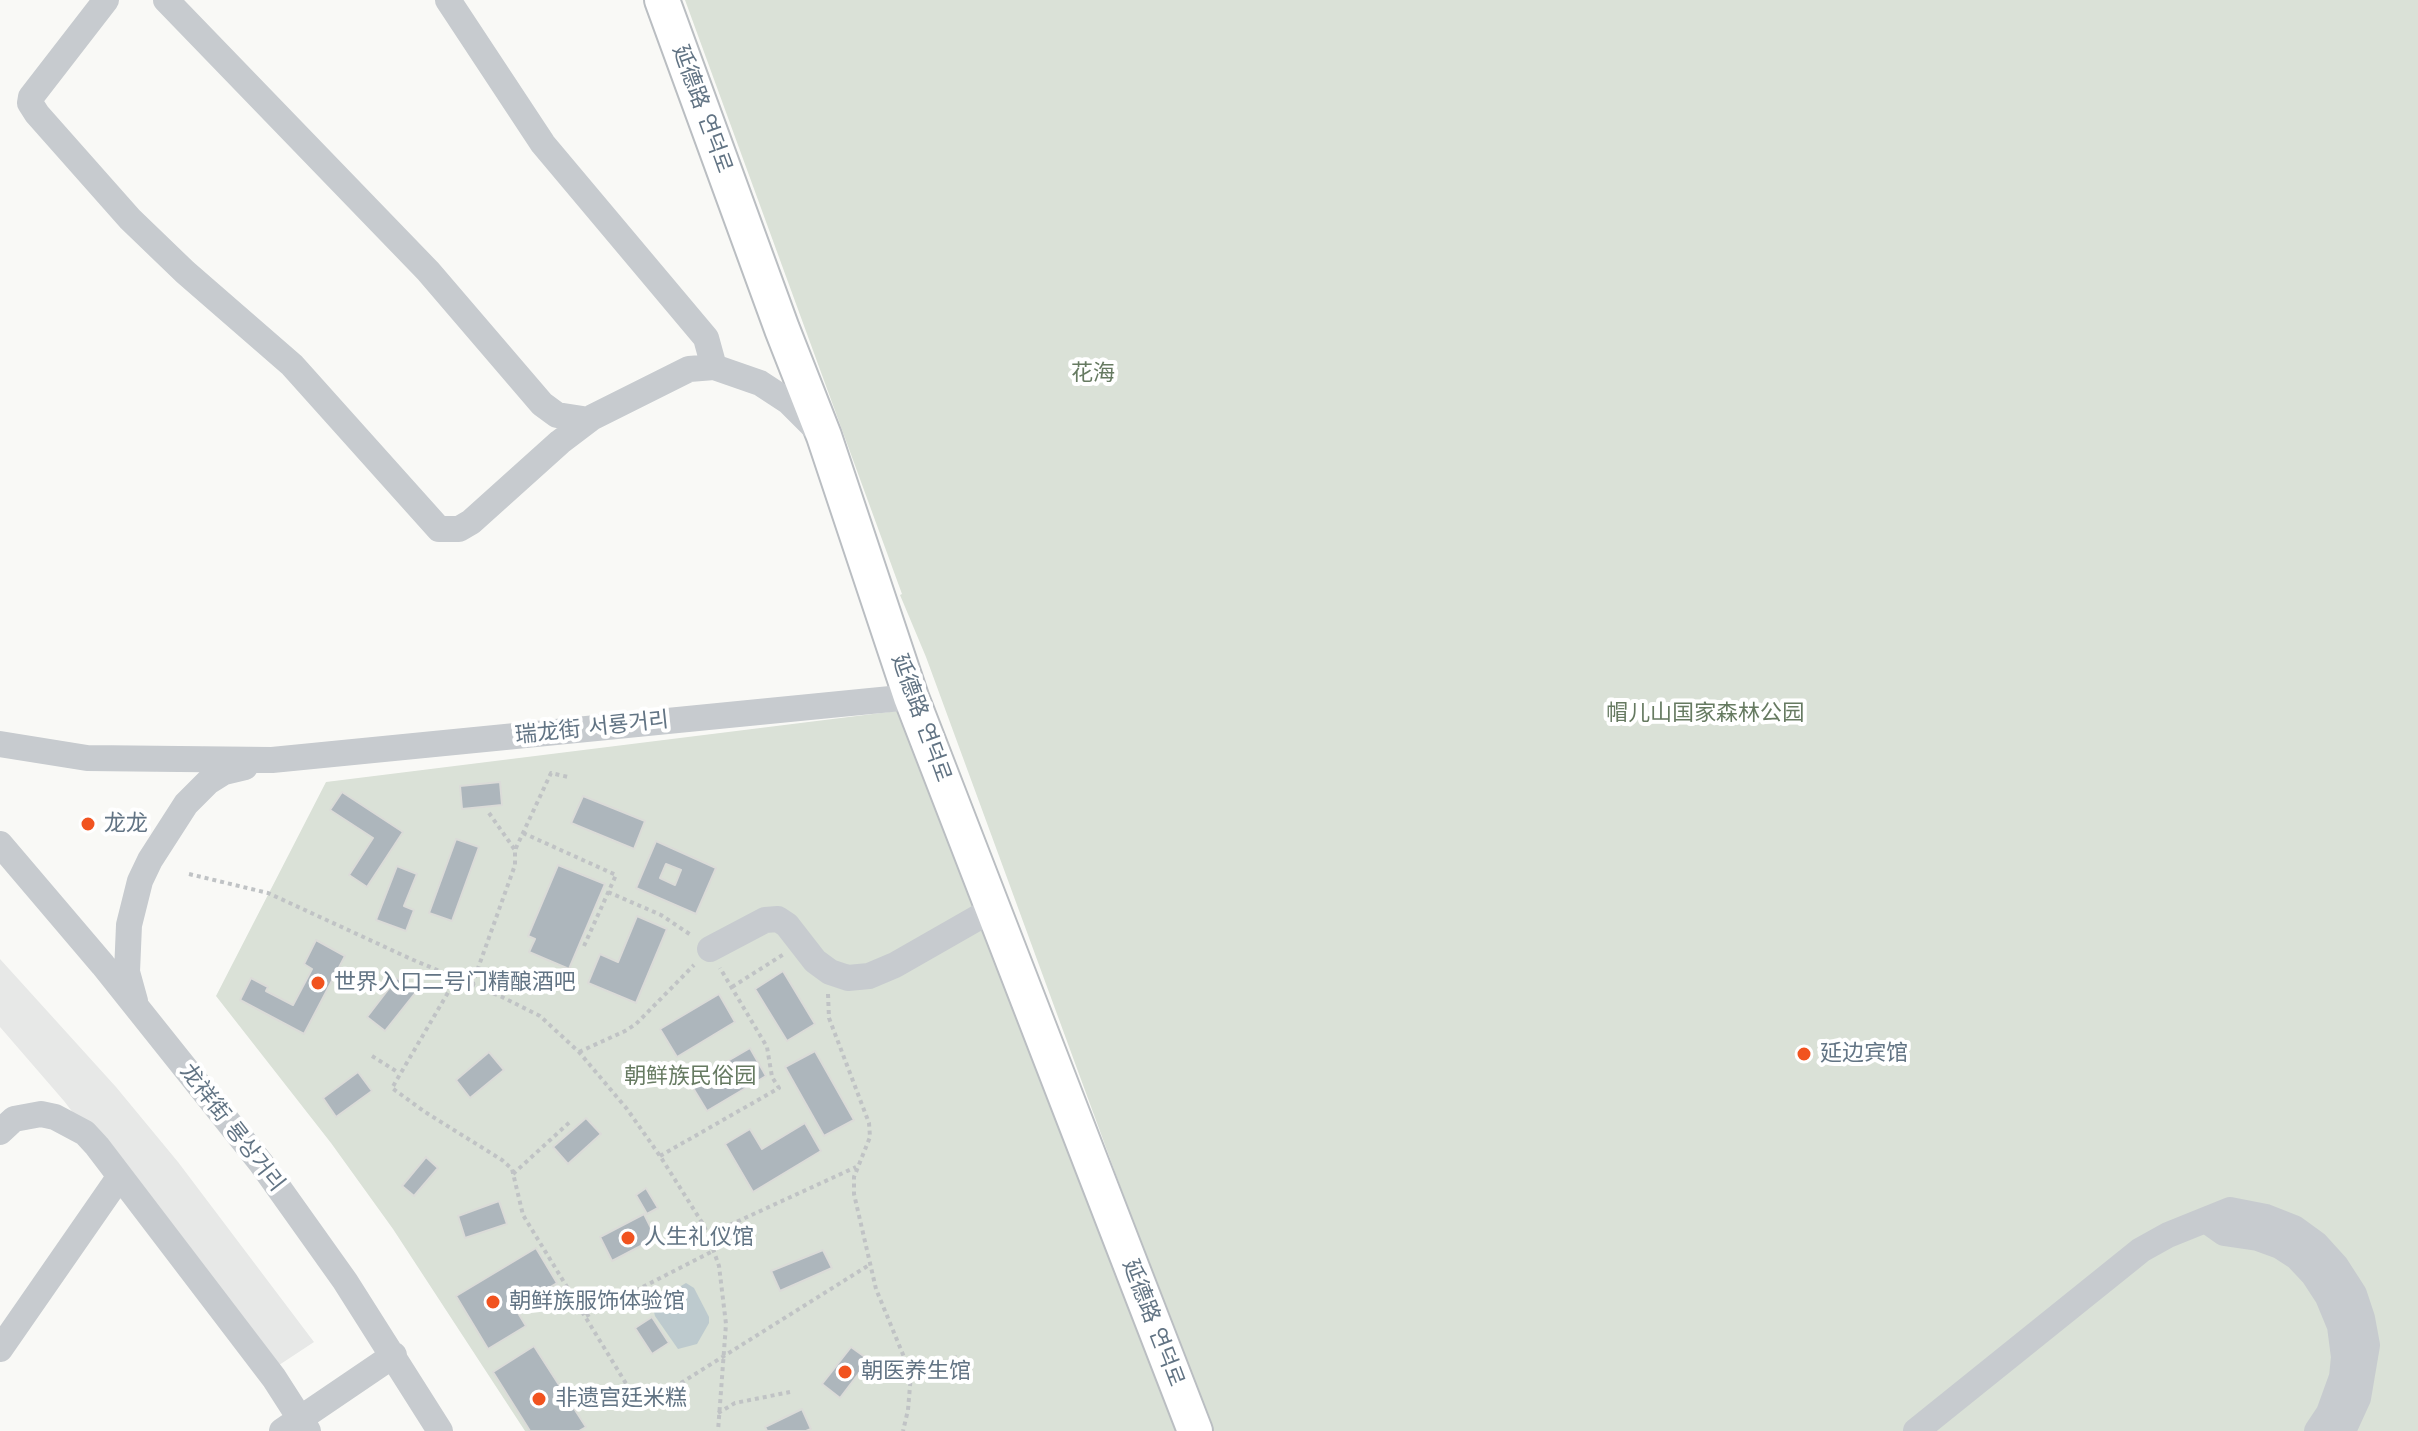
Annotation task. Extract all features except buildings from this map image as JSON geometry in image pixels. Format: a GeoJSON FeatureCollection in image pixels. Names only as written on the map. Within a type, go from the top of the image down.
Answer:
{"type":"FeatureCollection","features":[{"type":"Feature","properties":{"kind":"main road","name":"延德路 연덕로"},"geometry":{"type":"LineString","coordinates":[[662,0],[824,436],[911,697],[1195,1431]]}},
{"type":"Feature","properties":{"kind":"street"},"geometry":{"type":"LineString","coordinates":[[106,0],[31,97],[30,103],[130,219],[185,272],[292,365],[439,529],[459,529],[471,522],[589,420],[689,369],[714,367],[760,383],[789,402],[824,436]]}},
{"type":"Feature","properties":{"kind":"street"},"geometry":{"type":"LineString","coordinates":[[166,0],[428,271],[542,404],[557,415],[589,420]]}},
{"type":"Feature","properties":{"kind":"street"},"geometry":{"type":"LineString","coordinates":[[448,0],[543,144],[706,338],[714,367]]}},
{"type":"Feature","properties":{"kind":"street","name":"瑞龙街 서룡거리"},"geometry":{"type":"LineString","coordinates":[[5,748],[87,758],[272,760],[911,697]]}},
{"type":"Feature","properties":{"kind":"street","name":"瑞龙街 서룡거리"},"geometry":{"type":"LineString","coordinates":[[139,1011],[127,972],[127,953],[133,904],[150,860],[186,804],[208,782],[224,772],[272,760]]}},
{"type":"Feature","properties":{"kind":"street","name":"龙祥街 룡상거리"},"geometry":{"type":"LineString","coordinates":[[0,844],[261,1163],[345,1281],[440,1431]]}},
{"type":"Feature","properties":{"kind":"street"},"geometry":{"type":"LineString","coordinates":[[710,949],[765,920],[778,919],[787,925],[815,961],[830,972],[848,978],[869,976],[895,965],[993,909]]}},
{"type":"Feature","properties":{"kind":"street"},"geometry":{"type":"LineString","coordinates":[[0,1132],[14,1119],[41,1114],[55,1117],[85,1133],[274,1378],[296,1427],[394,1355]]}},
{"type":"Feature","properties":{"kind":"street"},"geometry":{"type":"LineString","coordinates":[[0,1349],[120,1176]]}},
{"type":"Feature","properties":{"kind":"street"},"geometry":{"type":"LineString","coordinates":[[1916,1431],[2141,1250],[2168,1235],[2230,1210],[2266,1217],[2294,1228],[2316,1244],[2336,1266],[2354,1294],[2367,1345],[2358,1398],[2343,1431]]}},
{"type":"Feature","properties":{"kind":"street"},"geometry":{"type":"LineString","coordinates":[[2207,1221],[2224,1233],[2258,1238],[2280,1246],[2297,1257],[2328,1297],[2340,1326],[2344,1357],[2329,1413],[2317,1431]]}},
{"type":"Feature","properties":{"kind":"path"},"geometry":{"type":"LineString","coordinates":[[472,985],[515,865],[515,850],[551,773],[568,777]]}},
{"type":"Feature","properties":{"kind":"path"},"geometry":{"type":"LineString","coordinates":[[489,813],[515,850]]}},
{"type":"Feature","properties":{"kind":"path"},"geometry":{"type":"LineString","coordinates":[[523,833],[616,875],[584,946]]}},
{"type":"Feature","properties":{"kind":"path"},"geometry":{"type":"LineString","coordinates":[[189,874],[268,893],[540,1016],[579,1052],[627,1109],[708,1235],[719,1266],[726,1324],[718,1431]]}},
{"type":"Feature","properties":{"kind":"path"},"geometry":{"type":"LineString","coordinates":[[608,892],[661,915],[710,949],[767,1047],[772,1077],[779,1088],[660,1156]]}},
{"type":"Feature","properties":{"kind":"path"},"geometry":{"type":"LineString","coordinates":[[732,987],[800,944]]}},
{"type":"Feature","properties":{"kind":"path"},"geometry":{"type":"LineString","coordinates":[[579,1052],[636,1024],[710,949]]}},
{"type":"Feature","properties":{"kind":"path"},"geometry":{"type":"LineString","coordinates":[[830,972],[827,999],[829,1018],[869,1123],[870,1137],[854,1177],[854,1194],[869,1265],[911,1374],[903,1431]]}},
{"type":"Feature","properties":{"kind":"path"},"geometry":{"type":"LineString","coordinates":[[456,979],[392,1088],[502,1160],[513,1174],[523,1215],[641,1408],[869,1265]]}},
{"type":"Feature","properties":{"kind":"path"},"geometry":{"type":"LineString","coordinates":[[372,1056],[399,1073]]}},
{"type":"Feature","properties":{"kind":"path"},"geometry":{"type":"LineString","coordinates":[[513,1174],[572,1120]]}},
{"type":"Feature","properties":{"kind":"path"},"geometry":{"type":"LineString","coordinates":[[708,1235],[858,1166]]}},
{"type":"Feature","properties":{"kind":"path"},"geometry":{"type":"LineString","coordinates":[[586,1316],[713,1251]]}},
{"type":"Feature","properties":{"kind":"path"},"geometry":{"type":"LineString","coordinates":[[911,1374],[957,1357]]}},
{"type":"Feature","properties":{"kind":"path"},"geometry":{"type":"LineString","coordinates":[[718,1413],[735,1403],[790,1392]]}},
{"type":"Feature","properties":{"kind":"shaded area"},"geometry":{"type":"Polygon","coordinates":[[[0,959],[116,1087],[178,1162],[314,1342],[267,1373],[199,1277],[64,1101],[0,1027],[0,959]]]}},
{"type":"Feature","properties":{"kind":"shaded area"},"geometry":{"type":"Polygon","coordinates":[[[686,1283],[694,1288],[709,1323],[697,1344],[678,1349],[655,1316],[653,1308],[656,1301],[686,1283]]]}},
{"type":"Feature","properties":{"kind":"green space","name":"帽儿山国家森林公园"},"geometry":{"type":"Polygon","coordinates":[[[685,0],[2418,0],[2418,1431],[1210,1431],[926,657],[900,595],[685,0]]]}},
{"type":"Feature","properties":{"kind":"green space","name":"朝鲜族民俗园"},"geometry":{"type":"Polygon","coordinates":[[[897,711],[913,722],[1176,1431],[525,1431],[393,1229],[331,1143],[216,996],[326,782],[897,711]]]}},
{"type":"Feature","properties":{"kind":"place","name":"龙龙"},"geometry":{"type":"Point","coordinates":[88,824]}},
{"type":"Feature","properties":{"kind":"place","name":"世界入口二号门精酿酒吧"},"geometry":{"type":"Point","coordinates":[318,983]}},
{"type":"Feature","properties":{"kind":"place","name":"延边宾馆"},"geometry":{"type":"Point","coordinates":[1804,1054]}},
{"type":"Feature","properties":{"kind":"place","name":"人生礼仪馆"},"geometry":{"type":"Point","coordinates":[628,1238]}},
{"type":"Feature","properties":{"kind":"place","name":"朝鲜族服饰体验馆"},"geometry":{"type":"Point","coordinates":[493,1302]}},
{"type":"Feature","properties":{"kind":"place","name":"朝医养生馆"},"geometry":{"type":"Point","coordinates":[845,1372]}},
{"type":"Feature","properties":{"kind":"place","name":"非遗宫廷米糕"},"geometry":{"type":"Point","coordinates":[539,1399]}},
{"type":"Feature","properties":{"kind":"park label","name":"花海"},"geometry":{"type":"Point","coordinates":[1093,374]}}]}
